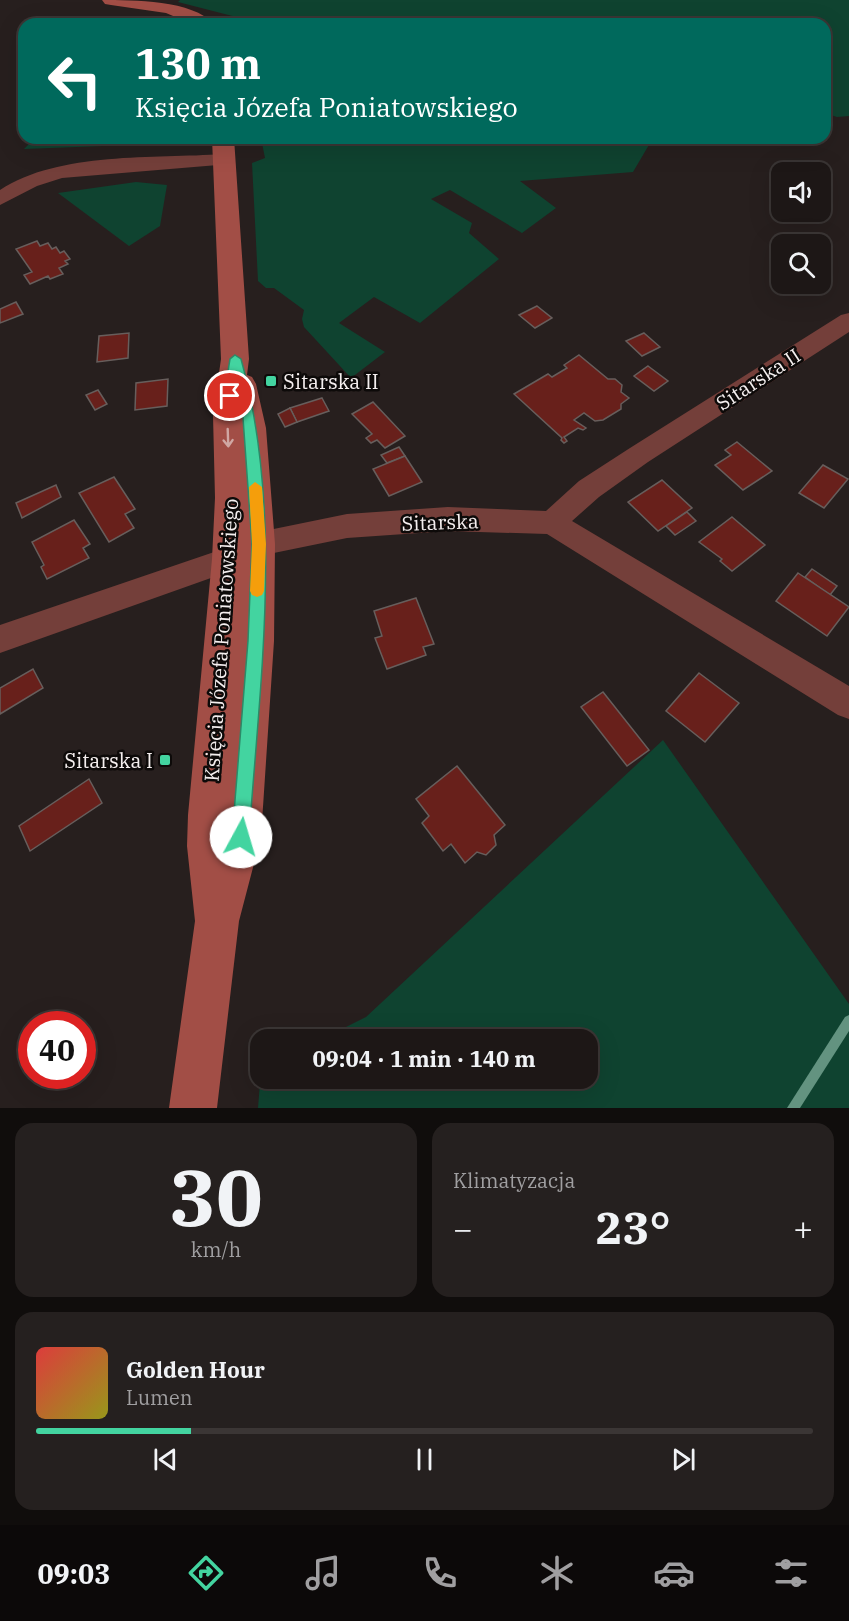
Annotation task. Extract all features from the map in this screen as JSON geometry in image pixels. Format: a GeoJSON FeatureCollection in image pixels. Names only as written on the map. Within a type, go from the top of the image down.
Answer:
{"type":"FeatureCollection","features":[{"type":"Feature","properties":{"kind":"street"},"geometry":{"type":"LineString","coordinates":[[111,0],[173,10],[194,18]]}},
{"type":"Feature","properties":{"kind":"street"},"geometry":{"type":"LineString","coordinates":[[0,199],[20,185],[51,173],[223,157]]}},
{"type":"Feature","properties":{"kind":"street","name":"Księcia Józefa Poniatowskiego"},"geometry":{"type":"LineString","coordinates":[[193,1108],[217,921],[241,837],[256,641],[244,551],[231,498],[228,415],[235,359],[223,157]]}},
{"type":"Feature","properties":{"kind":"street","name":"Sitarska II"},"geometry":{"type":"LineString","coordinates":[[552,522],[589,489],[639,455],[849,321]]}},
{"type":"Feature","properties":{"kind":"street","name":"Sitarska"},"geometry":{"type":"LineString","coordinates":[[0,639],[244,551],[347,526],[448,519],[552,522],[847,697]]}},
{"type":"Feature","properties":{"kind":"green space"},"geometry":{"type":"Polygon","coordinates":[[[180,0],[849,0],[849,116],[831,115],[831,18],[240,18],[178,2],[180,0]]]}},
{"type":"Feature","properties":{"kind":"green space"},"geometry":{"type":"Polygon","coordinates":[[[29,144],[156,144],[24,149],[29,144]]]}},
{"type":"Feature","properties":{"kind":"green space"},"geometry":{"type":"Polygon","coordinates":[[[262,144],[649,144],[633,172],[520,181],[556,208],[522,233],[450,190],[431,199],[472,223],[469,233],[499,259],[420,323],[374,297],[339,323],[385,352],[351,378],[304,327],[302,319],[304,310],[274,288],[266,288],[258,281],[252,163],[265,158],[262,144]]]}},
{"type":"Feature","properties":{"kind":"green space"},"geometry":{"type":"Polygon","coordinates":[[[136,182],[167,185],[160,226],[129,246],[58,193],[136,182]]]}},
{"type":"Feature","properties":{"kind":"green space"},"geometry":{"type":"Polygon","coordinates":[[[663,740],[849,1004],[849,1108],[258,1108],[260,1089],[598,1089],[598,1029],[342,1029],[366,1017],[663,740]]]}},
{"type":"Feature","properties":{"kind":"building"},"geometry":{"type":"Polygon","coordinates":[[[37,241],[40,246],[48,243],[52,249],[56,247],[60,253],[64,251],[70,259],[65,261],[68,264],[59,268],[63,274],[50,279],[48,276],[30,284],[24,275],[32,272],[16,249],[37,241]]]}},
{"type":"Feature","properties":{"kind":"building"},"geometry":{"type":"Polygon","coordinates":[[[16,302],[23,314],[0,323],[0,309],[16,302]]]}},
{"type":"Feature","properties":{"kind":"building"},"geometry":{"type":"Polygon","coordinates":[[[537,306],[552,318],[535,328],[519,315],[537,306]]]}},
{"type":"Feature","properties":{"kind":"building"},"geometry":{"type":"Polygon","coordinates":[[[129,333],[128,358],[97,362],[99,336],[129,333]]]}},
{"type":"Feature","properties":{"kind":"building"},"geometry":{"type":"Polygon","coordinates":[[[644,333],[660,347],[642,356],[626,341],[644,333]]]}},
{"type":"Feature","properties":{"kind":"building"},"geometry":{"type":"Polygon","coordinates":[[[579,355],[608,379],[615,379],[622,385],[621,392],[629,398],[621,404],[621,409],[603,420],[595,421],[584,413],[574,420],[586,428],[583,430],[578,428],[564,437],[567,441],[564,443],[562,438],[514,394],[548,374],[552,377],[567,368],[564,365],[579,355]]]}},
{"type":"Feature","properties":{"kind":"building"},"geometry":{"type":"Polygon","coordinates":[[[648,366],[668,381],[654,391],[634,376],[648,366]]]}},
{"type":"Feature","properties":{"kind":"building"},"geometry":{"type":"Polygon","coordinates":[[[168,379],[167,406],[135,410],[136,383],[168,379]]]}},
{"type":"Feature","properties":{"kind":"building"},"geometry":{"type":"Polygon","coordinates":[[[98,390],[107,404],[95,410],[86,395],[98,390]]]}},
{"type":"Feature","properties":{"kind":"building"},"geometry":{"type":"Polygon","coordinates":[[[322,398],[329,411],[297,422],[290,408],[322,398]]]}},
{"type":"Feature","properties":{"kind":"building"},"geometry":{"type":"Polygon","coordinates":[[[373,402],[405,436],[385,448],[377,440],[371,443],[366,438],[372,434],[352,414],[373,402]]]}},
{"type":"Feature","properties":{"kind":"building"},"geometry":{"type":"Polygon","coordinates":[[[290,408],[297,422],[285,427],[278,414],[290,408]]]}},
{"type":"Feature","properties":{"kind":"building"},"geometry":{"type":"Polygon","coordinates":[[[737,442],[772,471],[743,490],[715,465],[731,455],[725,450],[737,442]]]}},
{"type":"Feature","properties":{"kind":"building"},"geometry":{"type":"Polygon","coordinates":[[[399,447],[405,456],[387,463],[381,455],[399,447]]]}},
{"type":"Feature","properties":{"kind":"building"},"geometry":{"type":"Polygon","coordinates":[[[405,456],[422,482],[389,496],[373,469],[405,456]]]}},
{"type":"Feature","properties":{"kind":"building"},"geometry":{"type":"Polygon","coordinates":[[[823,465],[848,479],[824,508],[799,493],[823,465]]]}},
{"type":"Feature","properties":{"kind":"building"},"geometry":{"type":"Polygon","coordinates":[[[114,477],[135,509],[125,514],[134,528],[109,542],[79,493],[114,477]]]}},
{"type":"Feature","properties":{"kind":"building"},"geometry":{"type":"Polygon","coordinates":[[[662,480],[692,508],[658,531],[628,502],[662,480]]]}},
{"type":"Feature","properties":{"kind":"building"},"geometry":{"type":"Polygon","coordinates":[[[56,485],[61,497],[22,518],[16,503],[56,485]]]}},
{"type":"Feature","properties":{"kind":"building"},"geometry":{"type":"Polygon","coordinates":[[[687,512],[696,521],[675,535],[666,526],[687,512]]]}},
{"type":"Feature","properties":{"kind":"building"},"geometry":{"type":"Polygon","coordinates":[[[732,517],[765,545],[732,571],[720,561],[722,559],[699,542],[732,517]]]}},
{"type":"Feature","properties":{"kind":"building"},"geometry":{"type":"Polygon","coordinates":[[[74,520],[90,544],[83,548],[89,558],[47,579],[41,567],[44,565],[32,542],[74,520]]]}},
{"type":"Feature","properties":{"kind":"building"},"geometry":{"type":"Polygon","coordinates":[[[812,569],[837,586],[830,595],[805,577],[812,569]]]}},
{"type":"Feature","properties":{"kind":"building"},"geometry":{"type":"Polygon","coordinates":[[[798,573],[849,607],[827,636],[776,601],[798,573]]]}},
{"type":"Feature","properties":{"kind":"building"},"geometry":{"type":"Polygon","coordinates":[[[416,598],[434,644],[423,647],[426,655],[387,669],[375,638],[382,636],[374,611],[416,598]]]}},
{"type":"Feature","properties":{"kind":"building"},"geometry":{"type":"Polygon","coordinates":[[[33,669],[43,688],[0,714],[0,688],[33,669]]]}},
{"type":"Feature","properties":{"kind":"building"},"geometry":{"type":"Polygon","coordinates":[[[699,673],[739,703],[705,742],[666,711],[699,673]]]}},
{"type":"Feature","properties":{"kind":"building"},"geometry":{"type":"Polygon","coordinates":[[[603,692],[649,750],[627,766],[581,707],[603,692]]]}},
{"type":"Feature","properties":{"kind":"building"},"geometry":{"type":"Polygon","coordinates":[[[457,766],[505,825],[494,835],[496,845],[486,855],[477,852],[465,863],[451,844],[443,851],[422,823],[429,816],[416,799],[457,766]]]}},
{"type":"Feature","properties":{"kind":"building"},"geometry":{"type":"Polygon","coordinates":[[[89,779],[102,803],[30,851],[19,826],[89,779]]]}},
{"type":"Feature","properties":{"kind":"waterway"},"geometry":{"type":"LineString","coordinates":[[793,1108],[849,1021]]}},
{"type":"Feature","properties":{"kind":"slow traffic"},"geometry":{"type":"LineString","coordinates":[[255,487],[259,544],[257,591]]}},
{"type":"Feature","properties":{"kind":"place","name":"Sitarska II"},"geometry":{"type":"Point","coordinates":[271,381]}},
{"type":"Feature","properties":{"kind":"place","name":"Sitarska I"},"geometry":{"type":"Point","coordinates":[165,760]}},
{"type":"Feature","properties":{"kind":"route"},"geometry":{"type":"LineString","coordinates":[[230,396],[235,359],[248,404],[259,544],[256,641],[241,837]]}}]}
